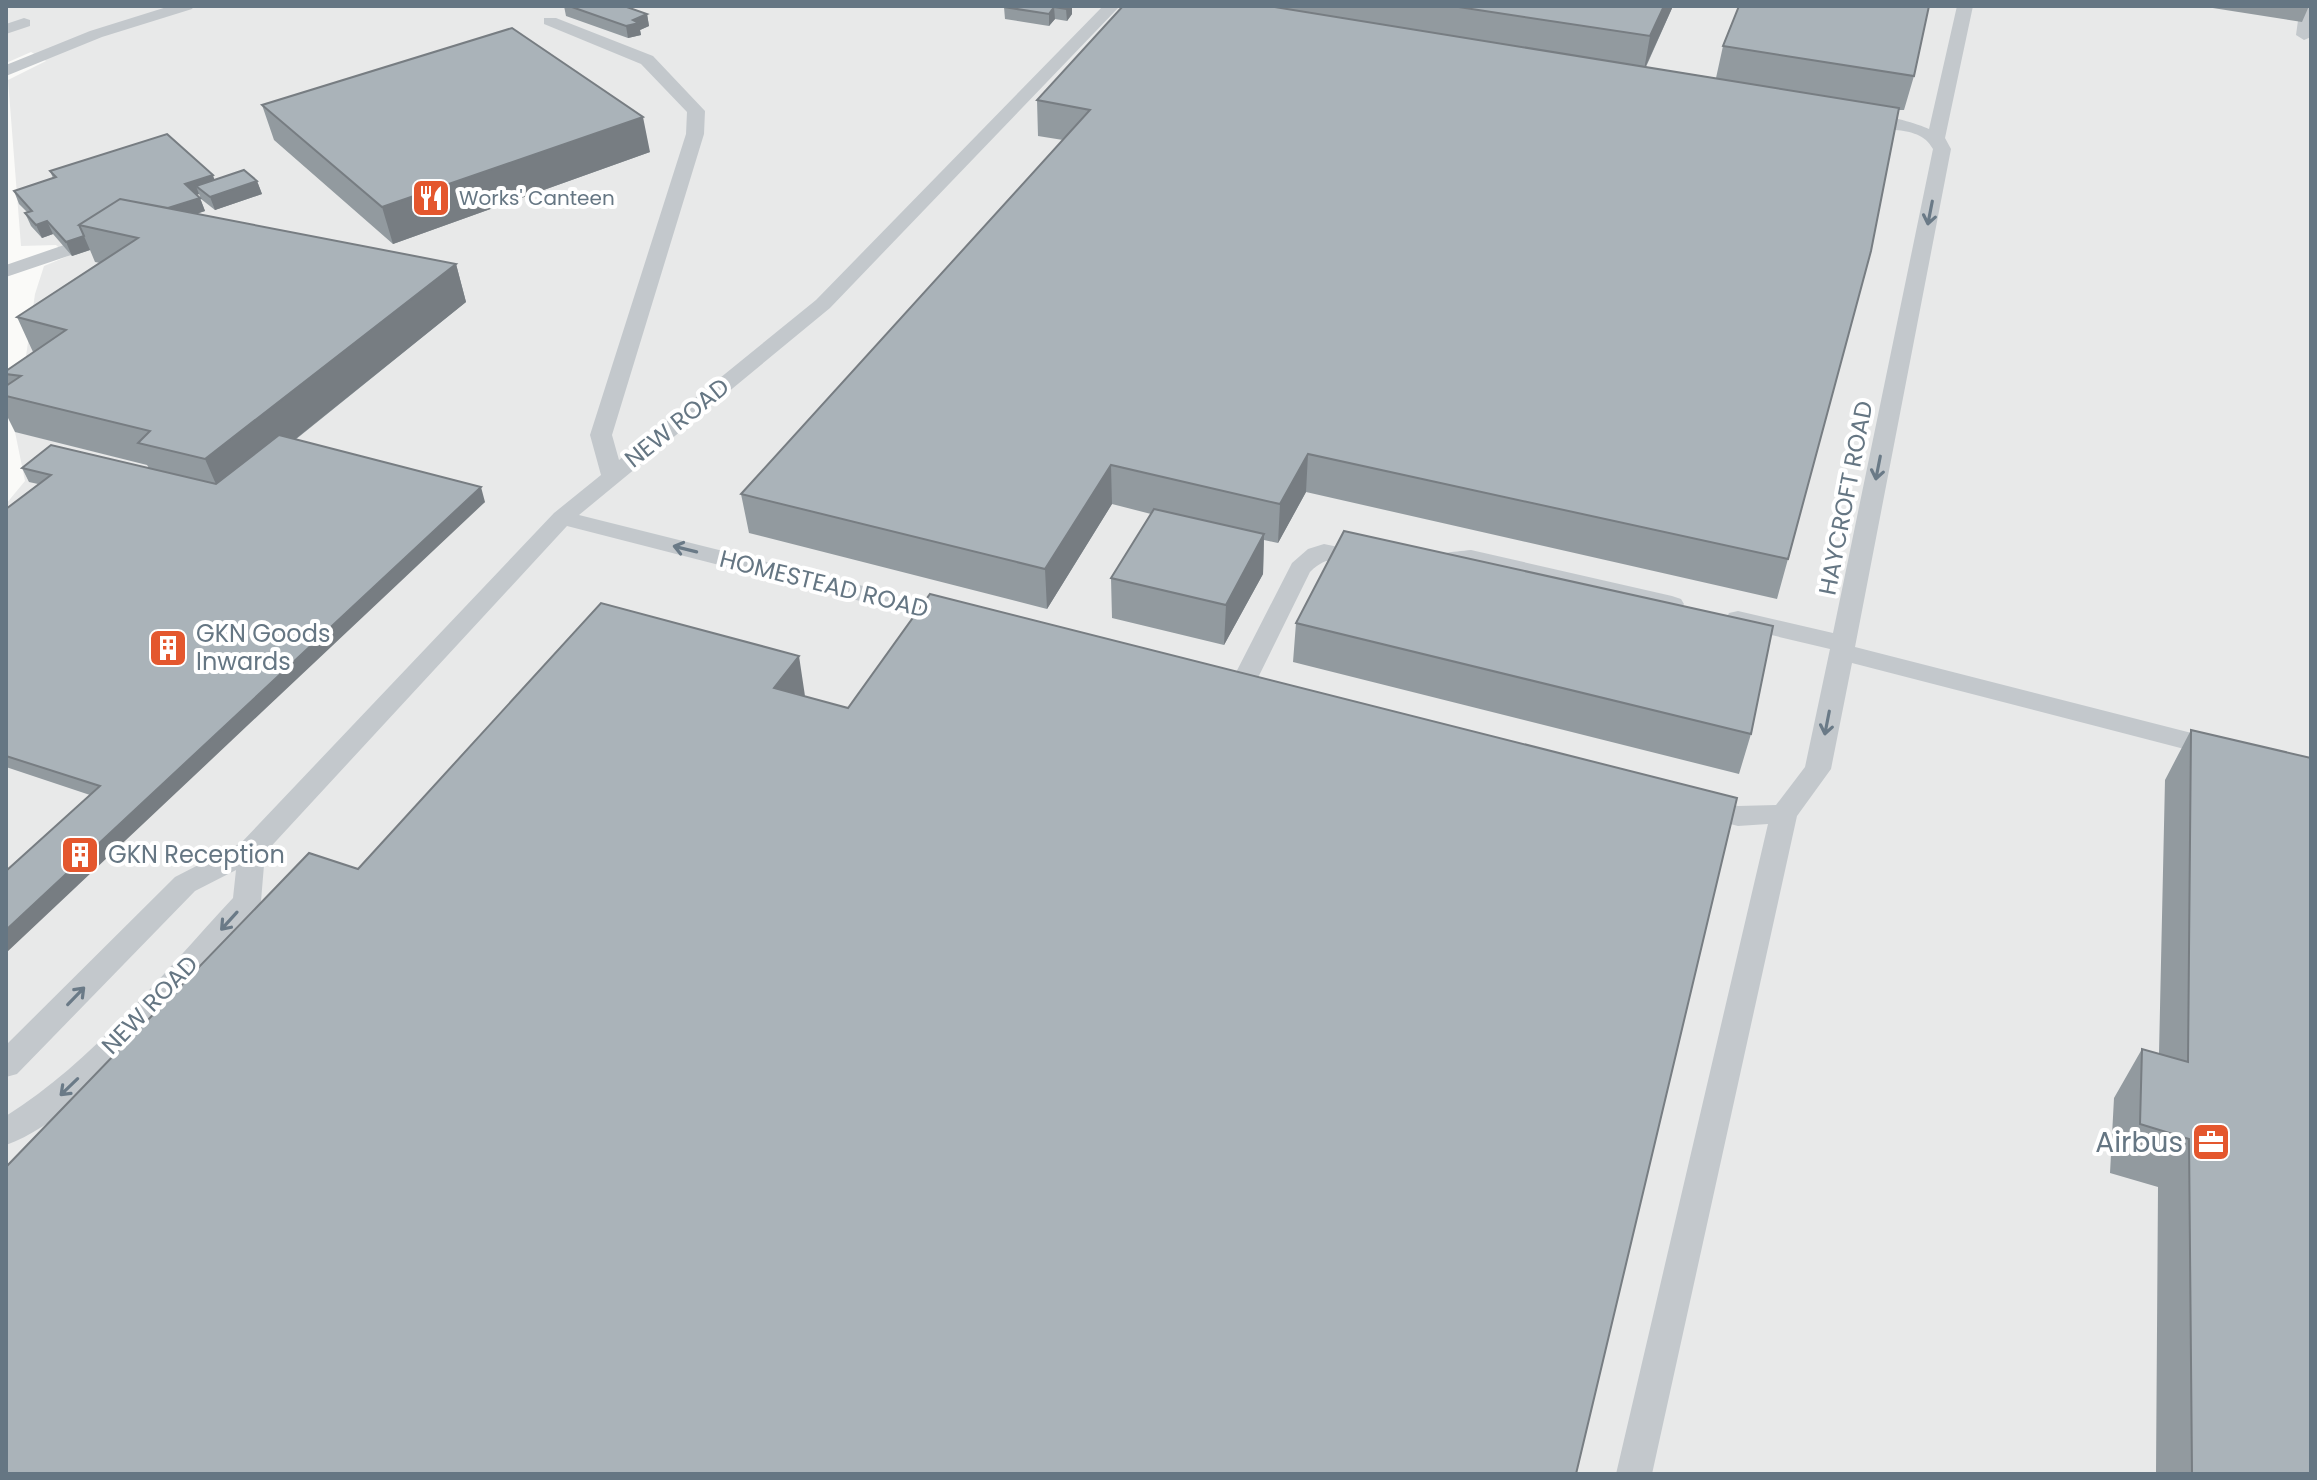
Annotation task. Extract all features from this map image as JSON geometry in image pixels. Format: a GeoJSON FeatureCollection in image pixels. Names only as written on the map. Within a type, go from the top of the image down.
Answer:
{"type":"FeatureCollection","features":[{"type":"Feature","properties":{"kind":"lane"},"geometry":{"type":"LineString","coordinates":[[6,71],[96,34],[186,6]]}},
{"type":"Feature","properties":{"kind":"lane","name":"NEW ROAD"},"geometry":{"type":"LineString","coordinates":[[6,1065],[185,884],[251,850],[562,518],[823,304],[1112,6]]}},
{"type":"Feature","properties":{"kind":"lane","name":"HAYCROFT ROAD"},"geometry":{"type":"LineString","coordinates":[[1784,814],[1818,769],[1942,149],[1936,138],[1965,6]]}},
{"type":"Feature","properties":{"kind":"lane"},"geometry":{"type":"LineString","coordinates":[[2304,35],[2308,6]]}},
{"type":"Feature","properties":{"kind":"lane"},"geometry":{"type":"LineString","coordinates":[[550,21],[647,60],[696,111],[695,134],[601,435],[612,476]]}},
{"type":"Feature","properties":{"kind":"lane"},"geometry":{"type":"LineString","coordinates":[[6,29],[24,23]]}},
{"type":"Feature","properties":{"kind":"lane"},"geometry":{"type":"LineString","coordinates":[[1845,117],[1908,126],[1936,138]]}},
{"type":"Feature","properties":{"kind":"lane"},"geometry":{"type":"LineString","coordinates":[[6,271],[67,250]]}},
{"type":"Feature","properties":{"kind":"lane","name":"HOMESTEAD ROAD"},"geometry":{"type":"LineString","coordinates":[[562,518],[978,623]]}},
{"type":"Feature","properties":{"kind":"lane"},"geometry":{"type":"LineString","coordinates":[[1240,690],[1300,568],[1313,554],[1323,550],[1403,567],[1471,557],[1688,608]]}},
{"type":"Feature","properties":{"kind":"lane"},"geometry":{"type":"LineString","coordinates":[[1719,615],[2244,756]]}},
{"type":"Feature","properties":{"kind":"lane"},"geometry":{"type":"LineString","coordinates":[[1209,682],[1270,697]]}},
{"type":"Feature","properties":{"kind":"lane"},"geometry":{"type":"LineString","coordinates":[[1634,1474],[1784,814],[1738,816],[1677,800]]}},
{"type":"Feature","properties":{"kind":"lane","name":"NEW ROAD"},"geometry":{"type":"LineString","coordinates":[[6,1132],[56,1100],[113,1045],[247,901],[251,850]]}},
{"type":"Feature","properties":{"kind":"shaded area","name":"Airbus"},"geometry":{"type":"Polygon","coordinates":[[[6,6],[2311,6],[2311,1474],[6,1474],[6,504],[25,481],[15,432],[35,294],[44,266],[68,256],[56,245],[21,246],[8,80],[46,61],[31,52],[6,63],[6,6]]]}},
{"type":"Feature","properties":{"kind":"building"},"geometry":{"type":"Polygon","coordinates":[[[569,6],[624,6],[647,14],[633,20],[639,23],[626,26],[569,6]]]}},
{"type":"Feature","properties":{"kind":"building"},"geometry":{"type":"Polygon","coordinates":[[[1005,6],[1069,6],[1066,9],[1054,7],[1049,14],[1005,6]]]}},
{"type":"Feature","properties":{"kind":"building"},"geometry":{"type":"Polygon","coordinates":[[[1123,6],[1268,6],[1899,108],[1871,251],[1788,559],[1308,454],[1280,504],[1111,465],[1045,569],[741,494],[1090,110],[1037,100],[1123,6]]]}},
{"type":"Feature","properties":{"kind":"building"},"geometry":{"type":"Polygon","coordinates":[[[1452,6],[1664,6],[1650,36],[1452,6]]]}},
{"type":"Feature","properties":{"kind":"building"},"geometry":{"type":"Polygon","coordinates":[[[1739,6],[1929,6],[1914,76],[1723,46],[1739,6]]]}},
{"type":"Feature","properties":{"kind":"building","name":"Works' Canteen"},"geometry":{"type":"Polygon","coordinates":[[[512,28],[643,117],[382,207],[262,105],[512,28]]]}},
{"type":"Feature","properties":{"kind":"building"},"geometry":{"type":"Polygon","coordinates":[[[167,134],[213,175],[185,184],[200,198],[168,208],[120,199],[79,225],[84,236],[66,242],[47,221],[36,225],[25,213],[32,211],[14,191],[56,177],[50,171],[167,134]]]}},
{"type":"Feature","properties":{"kind":"building"},"geometry":{"type":"Polygon","coordinates":[[[244,170],[257,181],[210,197],[196,186],[244,170]]]}},
{"type":"Feature","properties":{"kind":"building"},"geometry":{"type":"Polygon","coordinates":[[[120,199],[456,264],[205,459],[138,443],[150,431],[6,396],[6,386],[21,376],[6,374],[6,371],[66,330],[17,317],[138,238],[79,225],[120,199]]]}},
{"type":"Feature","properties":{"kind":"building","name":"GKN Goods Inwards"},"geometry":{"type":"Polygon","coordinates":[[[279,435],[481,487],[6,930],[6,871],[100,786],[6,756],[6,509],[51,475],[22,468],[51,445],[216,484],[279,435]]]}},
{"type":"Feature","properties":{"kind":"building"},"geometry":{"type":"Polygon","coordinates":[[[1154,509],[1264,534],[1226,605],[1111,578],[1154,509]]]}},
{"type":"Feature","properties":{"kind":"building"},"geometry":{"type":"Polygon","coordinates":[[[1344,531],[1773,626],[1751,734],[1296,623],[1344,531]]]}},
{"type":"Feature","properties":{"kind":"building"},"geometry":{"type":"Polygon","coordinates":[[[930,594],[1737,798],[1576,1474],[6,1474],[6,1167],[309,853],[358,869],[601,603],[799,656],[774,688],[848,708],[930,594]]]}},
{"type":"Feature","properties":{"kind":"building","name":"Airbus"},"geometry":{"type":"Polygon","coordinates":[[[2191,730],[2311,758],[2311,1474],[2192,1474],[2189,1139],[2140,1124],[2142,1049],[2188,1062],[2191,730]]]}},
{"type":"Feature","properties":{"kind":"place","name":"Works' Canteen"},"geometry":{"type":"Point","coordinates":[431,198]}},
{"type":"Feature","properties":{"kind":"place","name":"GKN Goods Inwards"},"geometry":{"type":"Point","coordinates":[168,648]}},
{"type":"Feature","properties":{"kind":"place","name":"GKN Reception"},"geometry":{"type":"Point","coordinates":[80,855]}},
{"type":"Feature","properties":{"kind":"place","name":"Airbus"},"geometry":{"type":"Point","coordinates":[2211,1142]}}]}
